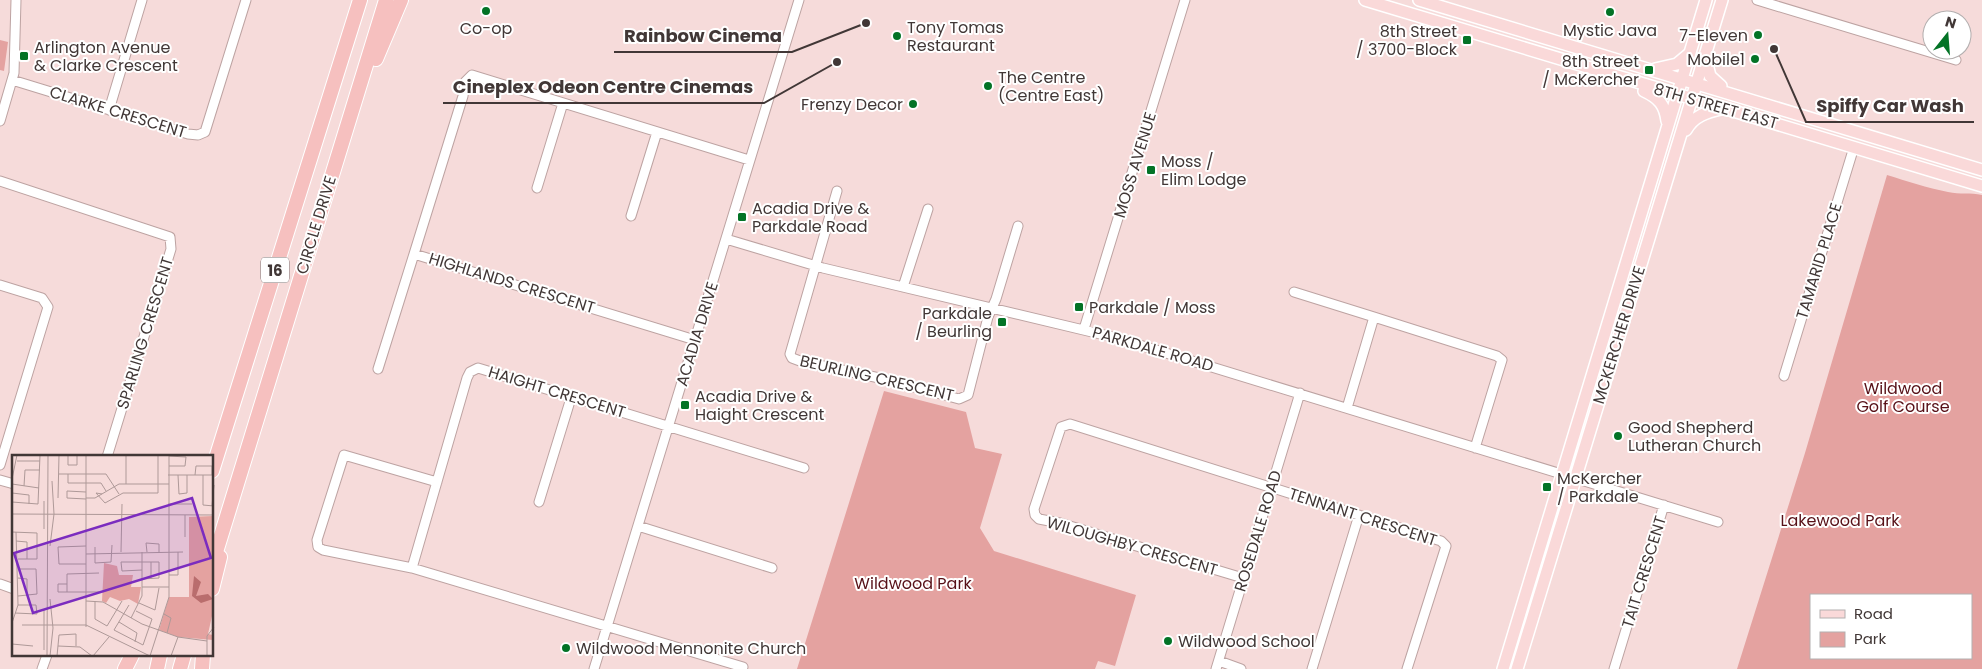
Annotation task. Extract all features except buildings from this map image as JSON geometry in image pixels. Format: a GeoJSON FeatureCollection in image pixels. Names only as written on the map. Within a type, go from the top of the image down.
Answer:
{"type":"FeatureCollection","features":[{"type":"Feature","properties":{"kind":"highway"},"geometry":{"type":"LineString","coordinates":[[338,69],[337,57],[350,0]]}},
{"type":"Feature","properties":{"kind":"highway","name":"CIRCLE DRIVE"},"geometry":{"type":"LineString","coordinates":[[214,465],[360,0]]}},
{"type":"Feature","properties":{"kind":"highway","name":"CIRCLE DRIVE"},"geometry":{"type":"LineString","coordinates":[[214,559],[386,0]]}},
{"type":"Feature","properties":{"kind":"highway"},"geometry":{"type":"LineString","coordinates":[[335,162],[401,0]]}},
{"type":"Feature","properties":{"kind":"highway"},"geometry":{"type":"LineString","coordinates":[[214,581],[252,438]]}},
{"type":"Feature","properties":{"kind":"highway"},"geometry":{"type":"LineString","coordinates":[[125,669],[132,656]]}},
{"type":"Feature","properties":{"kind":"highway"},"geometry":{"type":"LineString","coordinates":[[157,669],[160,656]]}},
{"type":"Feature","properties":{"kind":"highway"},"geometry":{"type":"LineString","coordinates":[[180,669],[184,656]]}},
{"type":"Feature","properties":{"kind":"highway"},"geometry":{"type":"LineString","coordinates":[[202,669],[203,656]]}},
{"type":"Feature","properties":{"kind":"main road","name":"8TH STREET EAST"},"geometry":{"type":"LineString","coordinates":[[1365,0],[1982,186]]}},
{"type":"Feature","properties":{"kind":"main road","name":"8TH STREET EAST"},"geometry":{"type":"LineString","coordinates":[[1419,0],[1649,70],[1697,82],[1982,170]]}},
{"type":"Feature","properties":{"kind":"main road","name":"MCKERCHER DRIVE"},"geometry":{"type":"LineString","coordinates":[[1503,669],[1706,0]]}},
{"type":"Feature","properties":{"kind":"main road","name":"MCKERCHER DRIVE"},"geometry":{"type":"LineString","coordinates":[[1517,669],[1722,0]]}},
{"type":"Feature","properties":{"kind":"main road"},"geometry":{"type":"LineString","coordinates":[[1649,70],[1677,64],[1689,54]]}},
{"type":"Feature","properties":{"kind":"main road"},"geometry":{"type":"LineString","coordinates":[[1705,55],[1712,80],[1729,92]]}},
{"type":"Feature","properties":{"kind":"main road"},"geometry":{"type":"LineString","coordinates":[[1616,76],[1657,97],[1666,108],[1667,128]]}},
{"type":"Feature","properties":{"kind":"main road"},"geometry":{"type":"LineString","coordinates":[[1678,142],[1690,123],[1699,116],[1725,107]]}},
{"type":"Feature","properties":{"kind":"street"},"geometry":{"type":"LineString","coordinates":[[0,122],[12,80],[15,54],[16,0]]}},
{"type":"Feature","properties":{"kind":"street"},"geometry":{"type":"LineString","coordinates":[[109,110],[142,0]]}},
{"type":"Feature","properties":{"kind":"street","name":"CLARKE CRESCENT"},"geometry":{"type":"LineString","coordinates":[[12,80],[188,134],[198,135],[205,132],[246,0]]}},
{"type":"Feature","properties":{"kind":"street","name":"ACADIA DRIVE"},"geometry":{"type":"LineString","coordinates":[[594,669],[799,0]]}},
{"type":"Feature","properties":{"kind":"street","name":"MOSS AVENUE"},"geometry":{"type":"LineString","coordinates":[[1084,329],[1185,0]]}},
{"type":"Feature","properties":{"kind":"street"},"geometry":{"type":"LineString","coordinates":[[1757,0],[1922,50]]}},
{"type":"Feature","properties":{"kind":"street","name":"HIGHLANDS CRESCENT"},"geometry":{"type":"LineString","coordinates":[[695,340],[414,254],[463,96],[465,82],[472,75],[749,160]]}},
{"type":"Feature","properties":{"kind":"street"},"geometry":{"type":"LineString","coordinates":[[537,188],[563,103]]}},
{"type":"Feature","properties":{"kind":"street"},"geometry":{"type":"LineString","coordinates":[[631,216],[656,132]]}},
{"type":"Feature","properties":{"kind":"street","name":"TAMARID PLACE"},"geometry":{"type":"LineString","coordinates":[[1784,376],[1854,147]]}},
{"type":"Feature","properties":{"kind":"street","name":"SPARLING CRESCENT"},"geometry":{"type":"LineString","coordinates":[[0,181],[170,236],[170,249],[107,455]]}},
{"type":"Feature","properties":{"kind":"street"},"geometry":{"type":"LineString","coordinates":[[815,266],[837,191]]}},
{"type":"Feature","properties":{"kind":"street"},"geometry":{"type":"LineString","coordinates":[[903,287],[928,209]]}},
{"type":"Feature","properties":{"kind":"street"},"geometry":{"type":"LineString","coordinates":[[992,308],[1018,226]]}},
{"type":"Feature","properties":{"kind":"street","name":"PARKDALE ROAD"},"geometry":{"type":"LineString","coordinates":[[726,239],[815,266],[1084,329],[1575,478]]}},
{"type":"Feature","properties":{"kind":"street"},"geometry":{"type":"LineString","coordinates":[[378,369],[414,254]]}},
{"type":"Feature","properties":{"kind":"street","name":"BEURLING CRESCENT"},"geometry":{"type":"LineString","coordinates":[[815,266],[790,349],[792,358],[959,399],[968,395],[992,308]]}},
{"type":"Feature","properties":{"kind":"street"},"geometry":{"type":"LineString","coordinates":[[0,285],[42,298],[48,307],[0,465]]}},
{"type":"Feature","properties":{"kind":"street"},"geometry":{"type":"LineString","coordinates":[[1294,292],[1497,356],[1502,360],[1475,448]]}},
{"type":"Feature","properties":{"kind":"street"},"geometry":{"type":"LineString","coordinates":[[1347,408],[1374,317]]}},
{"type":"Feature","properties":{"kind":"street","name":"HAIGHT CRESCENT"},"geometry":{"type":"LineString","coordinates":[[412,568],[467,378],[474,369],[478,368],[570,398],[804,468]]}},
{"type":"Feature","properties":{"kind":"street","name":"ROSEDALE ROAD"},"geometry":{"type":"LineString","coordinates":[[1218,665],[1300,393]]}},
{"type":"Feature","properties":{"kind":"street"},"geometry":{"type":"LineString","coordinates":[[539,502],[570,398]]}},
{"type":"Feature","properties":{"kind":"street","name":"WILOUGHBY CRESCENT"},"geometry":{"type":"LineString","coordinates":[[1243,578],[1060,523],[1039,519],[1034,515],[1034,509],[1054,444],[1060,427],[1070,424],[1271,488]]}},
{"type":"Feature","properties":{"kind":"street"},"geometry":{"type":"LineString","coordinates":[[437,482],[344,455],[317,540],[318,548],[412,568],[742,667]]}},
{"type":"Feature","properties":{"kind":"street","name":"TAIT CRESCENT"},"geometry":{"type":"LineString","coordinates":[[1575,478],[1664,505],[1614,669]]}},
{"type":"Feature","properties":{"kind":"street","name":"TENNANT CRESCENT"},"geometry":{"type":"LineString","coordinates":[[1271,488],[1441,542],[1446,546],[1407,669]]}},
{"type":"Feature","properties":{"kind":"street"},"geometry":{"type":"LineString","coordinates":[[1664,505],[1718,522]]}},
{"type":"Feature","properties":{"kind":"street"},"geometry":{"type":"LineString","coordinates":[[1312,669],[1359,515]]}},
{"type":"Feature","properties":{"kind":"street"},"geometry":{"type":"LineString","coordinates":[[638,526],[772,568]]}},
{"type":"Feature","properties":{"kind":"street"},"geometry":{"type":"LineString","coordinates":[[0,584],[12,588]]}},
{"type":"Feature","properties":{"kind":"street"},"geometry":{"type":"LineString","coordinates":[[42,669],[46,656]]}},
{"type":"Feature","properties":{"kind":"street"},"geometry":{"type":"LineString","coordinates":[[1218,665],[1242,669]]}},
{"type":"Feature","properties":{"kind":"green space"},"geometry":{"type":"Polygon","coordinates":[[[0,40],[8,42],[4,71],[0,70],[0,40]]]}},
{"type":"Feature","properties":{"kind":"green space","name":"Wildwood Golf Course"},"geometry":{"type":"Polygon","coordinates":[[[1887,175],[1952,193],[1982,195],[1982,669],[1737,669],[1805,453],[1887,175]]]}},
{"type":"Feature","properties":{"kind":"green space","name":"Wildwood Park"},"geometry":{"type":"Polygon","coordinates":[[[884,391],[966,412],[975,448],[1002,454],[980,528],[994,551],[1136,595],[1115,666],[1098,661],[1095,669],[797,669],[884,391]]]}},
{"type":"Feature","properties":{"kind":"place","name":"Co-op"},"geometry":{"type":"Point","coordinates":[486,11]}},
{"type":"Feature","properties":{"kind":"place","name":"Mystic Java"},"geometry":{"type":"Point","coordinates":[1610,12]}},
{"type":"Feature","properties":{"kind":"place","name":"Rainbow Cinema"},"geometry":{"type":"Point","coordinates":[866,23]}},
{"type":"Feature","properties":{"kind":"place","name":"7-Eleven"},"geometry":{"type":"Point","coordinates":[1758,35]}},
{"type":"Feature","properties":{"kind":"place","name":"Tony Tomas Restaurant"},"geometry":{"type":"Point","coordinates":[897,36]}},
{"type":"Feature","properties":{"kind":"place","name":"8th Street / 3700-Block"},"geometry":{"type":"Point","coordinates":[1467,40]}},
{"type":"Feature","properties":{"kind":"place","name":"Spiffy Car Wash"},"geometry":{"type":"Point","coordinates":[1774,49]}},
{"type":"Feature","properties":{"kind":"place","name":"Arlington Avenue & Clarke Crescent"},"geometry":{"type":"Point","coordinates":[24,56]}},
{"type":"Feature","properties":{"kind":"place","name":"Mobile1"},"geometry":{"type":"Point","coordinates":[1755,59]}},
{"type":"Feature","properties":{"kind":"place","name":"Cineplex Odeon Centre Cinemas"},"geometry":{"type":"Point","coordinates":[837,62]}},
{"type":"Feature","properties":{"kind":"place","name":"8th Street / McKercher"},"geometry":{"type":"Point","coordinates":[1649,70]}},
{"type":"Feature","properties":{"kind":"place","name":"The Centre (Centre East)"},"geometry":{"type":"Point","coordinates":[988,86]}},
{"type":"Feature","properties":{"kind":"place","name":"Frenzy Decor"},"geometry":{"type":"Point","coordinates":[913,104]}},
{"type":"Feature","properties":{"kind":"place","name":"Moss / Elim Lodge"},"geometry":{"type":"Point","coordinates":[1151,170]}},
{"type":"Feature","properties":{"kind":"place","name":"Acadia Drive & Parkdale Road"},"geometry":{"type":"Point","coordinates":[742,217]}},
{"type":"Feature","properties":{"kind":"place","name":"Parkdale / Moss"},"geometry":{"type":"Point","coordinates":[1079,307]}},
{"type":"Feature","properties":{"kind":"place","name":"Parkdale / Beurling"},"geometry":{"type":"Point","coordinates":[1002,322]}},
{"type":"Feature","properties":{"kind":"place","name":"Acadia Drive & Haight Crescent"},"geometry":{"type":"Point","coordinates":[685,405]}},
{"type":"Feature","properties":{"kind":"place","name":"Good Shepherd Lutheran Church"},"geometry":{"type":"Point","coordinates":[1618,436]}},
{"type":"Feature","properties":{"kind":"place","name":"McKercher / Parkdale"},"geometry":{"type":"Point","coordinates":[1547,487]}},
{"type":"Feature","properties":{"kind":"place","name":"Wildwood School"},"geometry":{"type":"Point","coordinates":[1168,641]}},
{"type":"Feature","properties":{"kind":"place","name":"Wildwood Mennonite Church"},"geometry":{"type":"Point","coordinates":[566,648]}},
{"type":"Feature","properties":{"kind":"park label","name":"Lakewood Park"},"geometry":{"type":"Point","coordinates":[1840,520]}}]}
